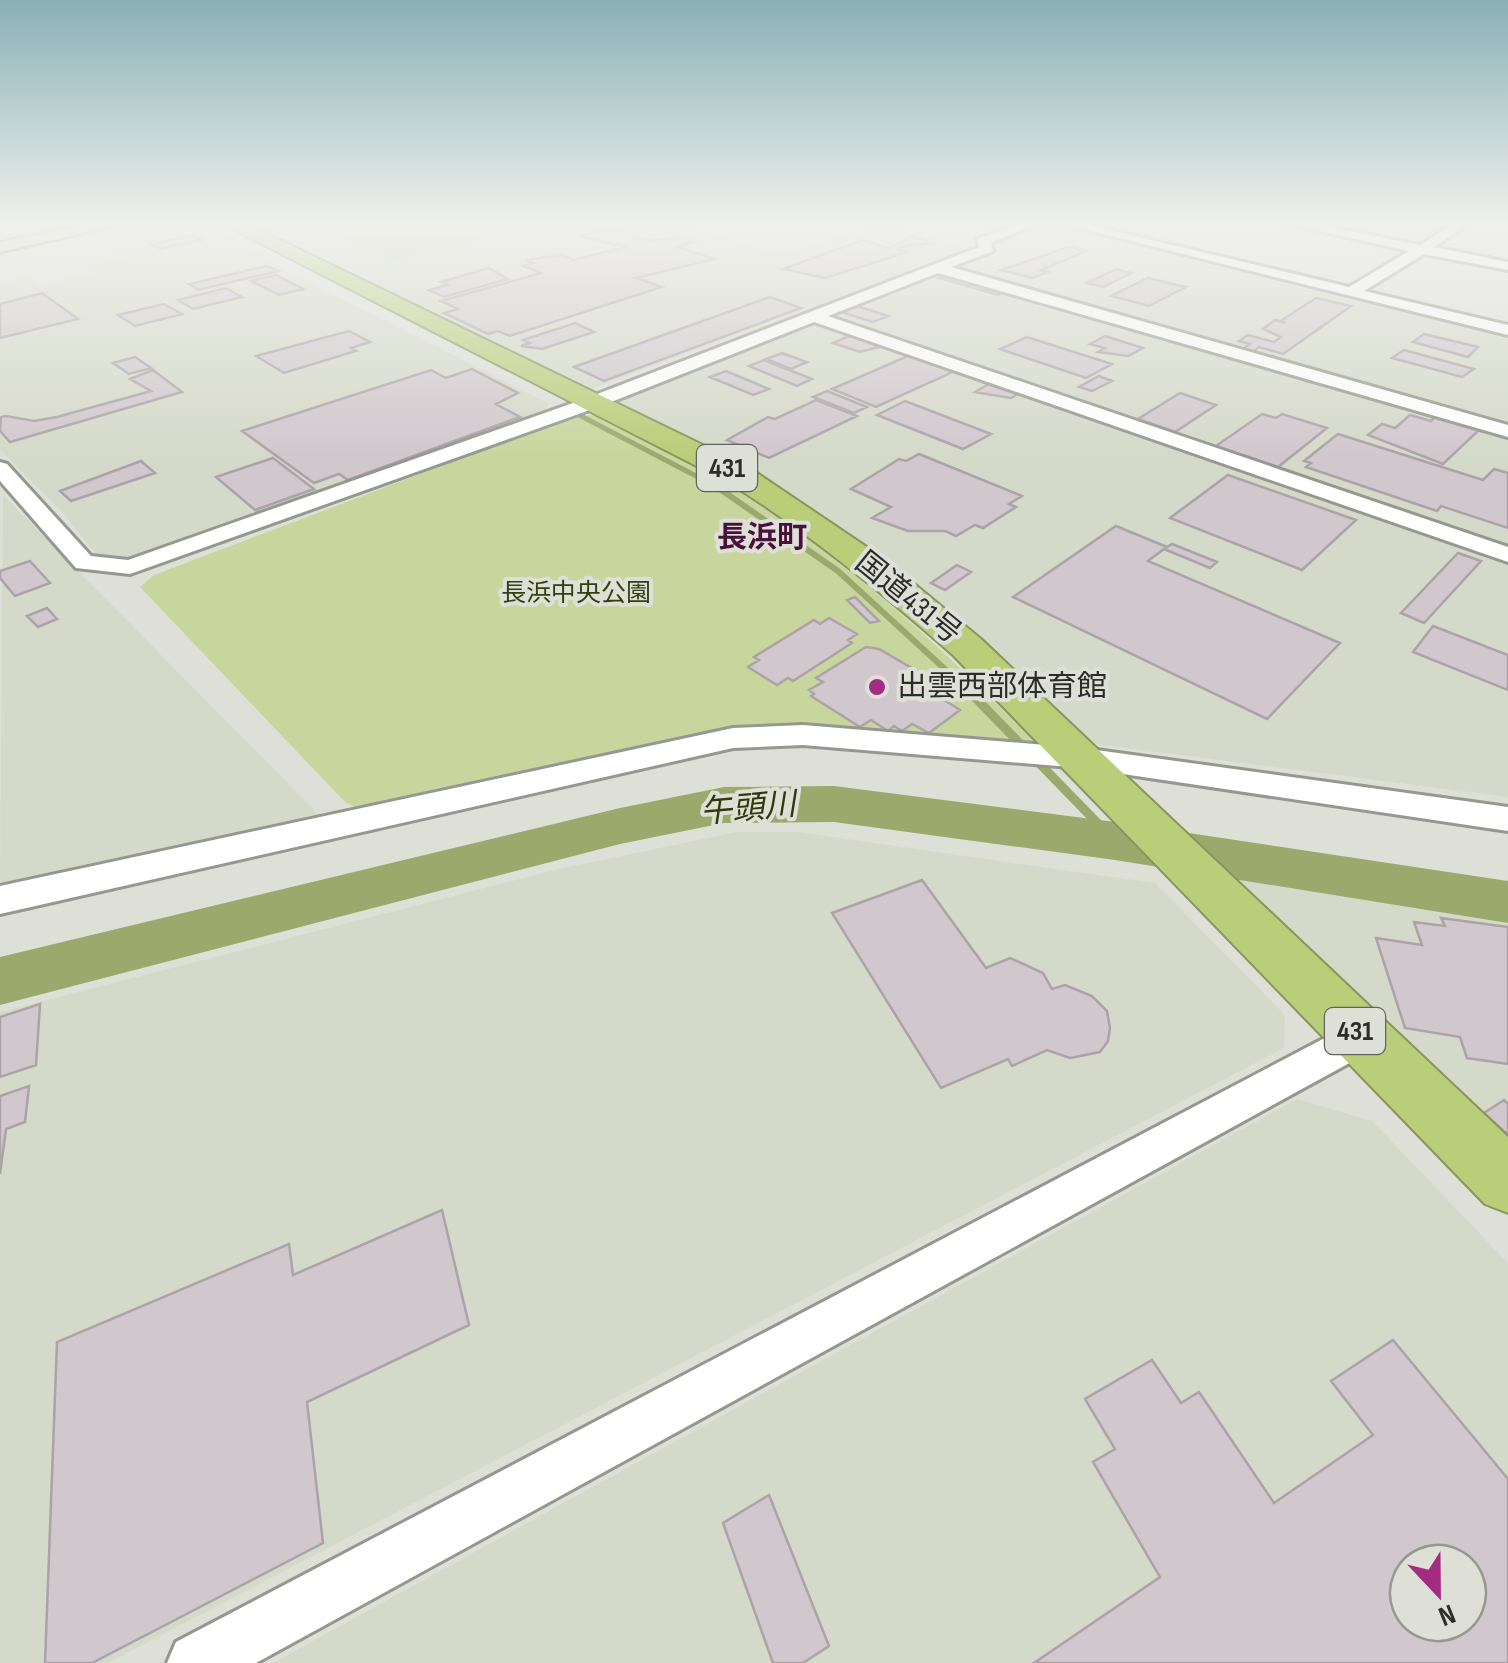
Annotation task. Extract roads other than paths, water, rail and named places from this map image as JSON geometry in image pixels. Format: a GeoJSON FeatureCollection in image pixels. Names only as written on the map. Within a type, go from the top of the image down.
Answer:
{"type":"FeatureCollection","features":[{"type":"Feature","properties":{"kind":"highway","name":"国道431号"},"geometry":{"type":"LineString","coordinates":[[388,301],[679,442],[791,507],[870,565],[967,647],[1082,758],[1508,1181]]}},
{"type":"Feature","properties":{"kind":"street"},"geometry":{"type":"LineString","coordinates":[[0,468],[84,563],[130,567],[594,402],[853,301]]}},
{"type":"Feature","properties":{"kind":"street"},"geometry":{"type":"LineString","coordinates":[[1052,301],[1508,431]]}},
{"type":"Feature","properties":{"kind":"street"},"geometry":{"type":"LineString","coordinates":[[1387,301],[1508,330]]}},
{"type":"Feature","properties":{"kind":"street"},"geometry":{"type":"LineString","coordinates":[[813,316],[1508,555]]}},
{"type":"Feature","properties":{"kind":"street"},"geometry":{"type":"LineString","coordinates":[[0,900],[733,738],[803,735],[1082,758],[1508,819]]}},
{"type":"Feature","properties":{"kind":"street"},"geometry":{"type":"LineString","coordinates":[[197,1663],[1361,1037]]}},
{"type":"Feature","properties":{"kind":"waterway"},"geometry":{"type":"LineString","coordinates":[[579,415],[721,489]]}},
{"type":"Feature","properties":{"kind":"waterway"},"geometry":{"type":"LineString","coordinates":[[717,487],[838,571],[959,682]]}},
{"type":"Feature","properties":{"kind":"waterway"},"geometry":{"type":"LineString","coordinates":[[957,679],[1115,841]]}},
{"type":"Feature","properties":{"kind":"waterway","name":"午頭川"},"geometry":{"type":"LineString","coordinates":[[0,981],[620,826],[724,805],[834,804],[1115,841],[1508,902]]}},
{"type":"Feature","properties":{"kind":"place","name":"出雲西部体育館"},"geometry":{"type":"Point","coordinates":[877,687]}},
{"type":"Feature","properties":{"kind":"district","name":"長浜町"},"geometry":{"type":"Point","coordinates":[762,538]}},
{"type":"Feature","properties":{"kind":"park label","name":"長浜中央公園"},"geometry":{"type":"Point","coordinates":[576,593]}}]}
